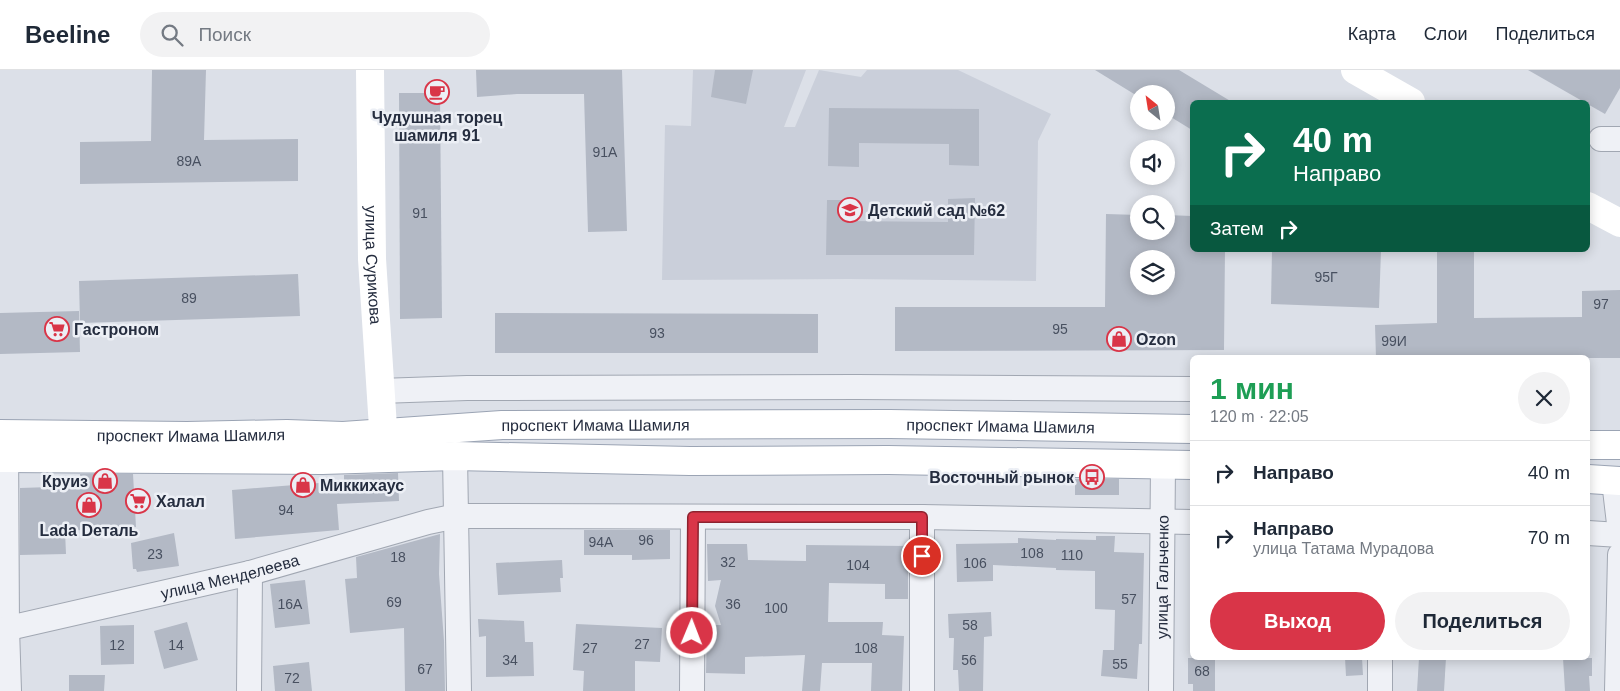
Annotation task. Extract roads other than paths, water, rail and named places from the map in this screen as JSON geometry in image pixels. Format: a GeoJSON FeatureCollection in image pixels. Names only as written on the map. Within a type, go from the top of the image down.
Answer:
{"type":"FeatureCollection","features":[{"type":"Feature","properties":{"kind":"main road","name":"улица Сурикова"},"geometry":{"type":"LineString","coordinates":[[370,70],[372,259],[385,459]]}},
{"type":"Feature","properties":{"kind":"main road"},"geometry":{"type":"LineString","coordinates":[[1355,70],[1408,100]]}},
{"type":"Feature","properties":{"kind":"main road"},"geometry":{"type":"LineString","coordinates":[[1590,207],[1620,223]]}},
{"type":"Feature","properties":{"kind":"main road","name":"проспект Имама Шамиля"},"geometry":{"type":"LineString","coordinates":[[3,446],[187,436],[287,434],[343,436],[502,425],[890,424],[1190,429]]}},
{"type":"Feature","properties":{"kind":"main road"},"geometry":{"type":"LineString","coordinates":[[455,456],[457,428]]}},
{"type":"Feature","properties":{"kind":"main road"},"geometry":{"type":"LineString","coordinates":[[1590,445],[1620,445]]}},
{"type":"Feature","properties":{"kind":"main road","name":"проспект Имама Шамиля"},"geometry":{"type":"LineString","coordinates":[[3,446],[385,459],[455,456],[690,461],[888,460],[1190,465]]}},
{"type":"Feature","properties":{"kind":"street"},"geometry":{"type":"LineString","coordinates":[[380,391],[487,388],[866,387],[1190,389]]}},
{"type":"Feature","properties":{"kind":"street"},"geometry":{"type":"LineString","coordinates":[[3,446],[3,629],[8,691]]}},
{"type":"Feature","properties":{"kind":"street"},"geometry":{"type":"LineString","coordinates":[[455,456],[459,691]]}},
{"type":"Feature","properties":{"kind":"street","name":"улица Гальченко"},"geometry":{"type":"LineString","coordinates":[[1161,691],[1163,464]]}},
{"type":"Feature","properties":{"kind":"street"},"geometry":{"type":"LineString","coordinates":[[1590,533],[1620,533],[1607,480]]}},
{"type":"Feature","properties":{"kind":"street","name":"улица Менделеева"},"geometry":{"type":"LineString","coordinates":[[3,629],[250,573],[428,522],[457,516],[922,517],[1190,522]]}},
{"type":"Feature","properties":{"kind":"street"},"geometry":{"type":"LineString","coordinates":[[692,691],[693,517]]}},
{"type":"Feature","properties":{"kind":"street"},"geometry":{"type":"LineString","coordinates":[[922,517],[922,691]]}},
{"type":"Feature","properties":{"kind":"street"},"geometry":{"type":"LineString","coordinates":[[1618,691],[1620,555]]}},
{"type":"Feature","properties":{"kind":"street"},"geometry":{"type":"LineString","coordinates":[[249,691],[250,573]]}},
{"type":"Feature","properties":{"kind":"street"},"geometry":{"type":"LineString","coordinates":[[1380,660],[1380,691]]}},
{"type":"Feature","properties":{"kind":"place","name":"Чудушная торец шамиля 91"},"geometry":{"type":"Point","coordinates":[437,92]}},
{"type":"Feature","properties":{"kind":"place","name":"Детский сад №62"},"geometry":{"type":"Point","coordinates":[850,210]}},
{"type":"Feature","properties":{"kind":"place","name":"Гастроном"},"geometry":{"type":"Point","coordinates":[57,329]}},
{"type":"Feature","properties":{"kind":"place","name":"Ozon"},"geometry":{"type":"Point","coordinates":[1119,339]}},
{"type":"Feature","properties":{"kind":"place","name":"Восточный рынок"},"geometry":{"type":"Point","coordinates":[1092,477]}},
{"type":"Feature","properties":{"kind":"place","name":"Круиз"},"geometry":{"type":"Point","coordinates":[105,481]}},
{"type":"Feature","properties":{"kind":"place","name":"Миккихаус"},"geometry":{"type":"Point","coordinates":[303,485]}},
{"type":"Feature","properties":{"kind":"place","name":"Халал"},"geometry":{"type":"Point","coordinates":[138,501]}},
{"type":"Feature","properties":{"kind":"place","name":"Lada Dеталь"},"geometry":{"type":"Point","coordinates":[89,505]}}]}
